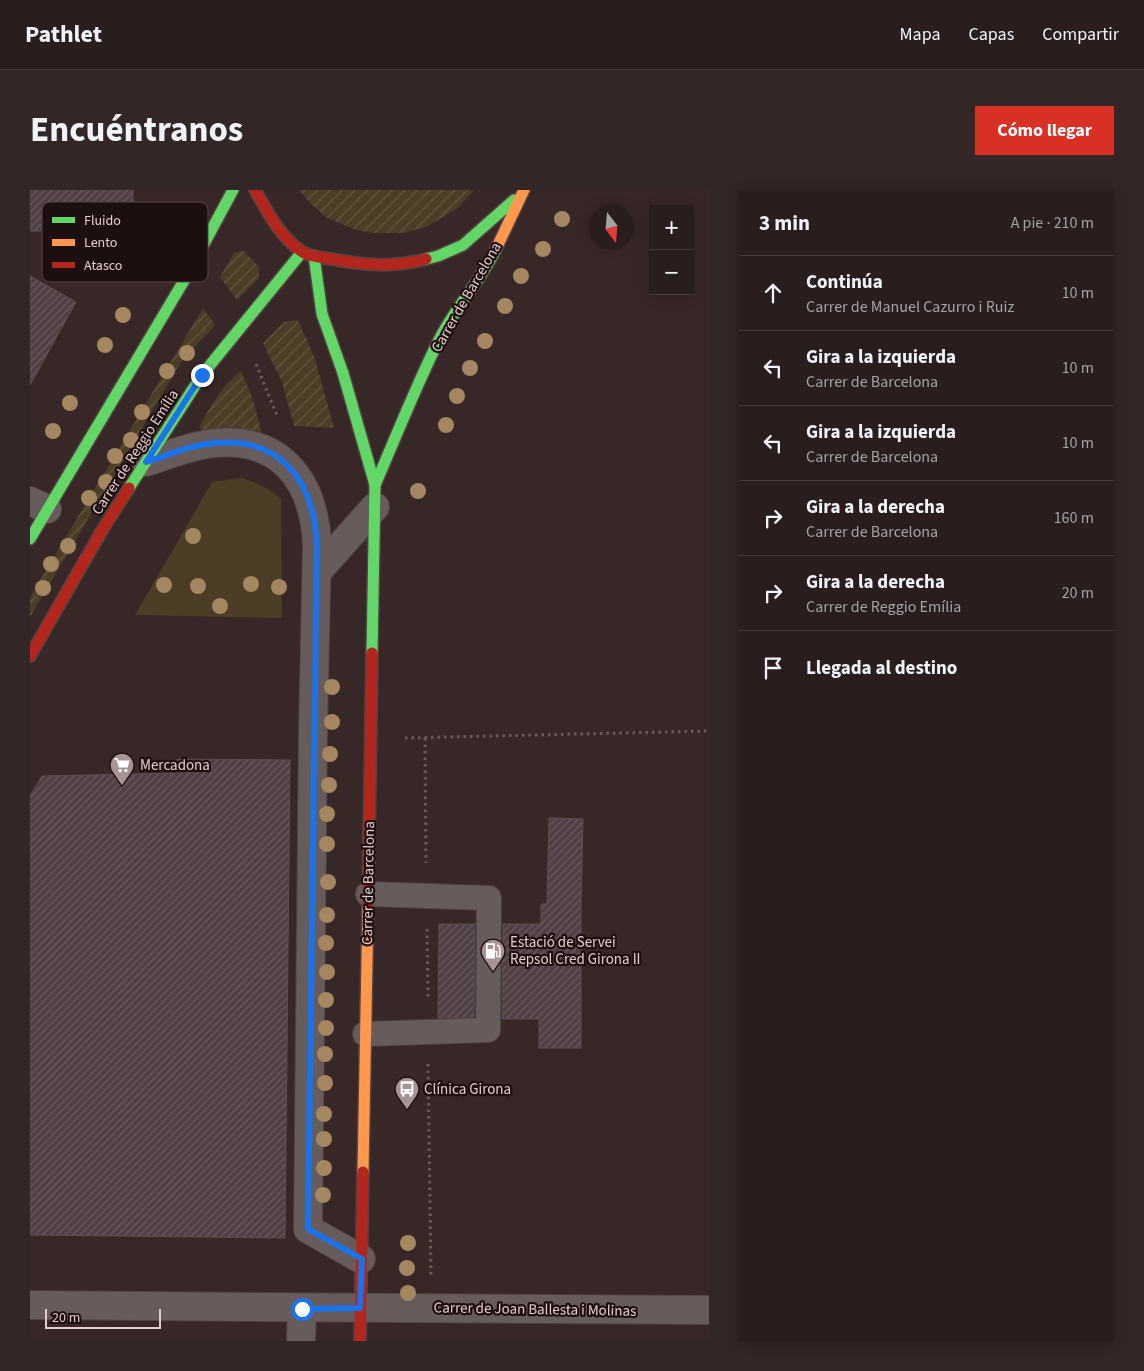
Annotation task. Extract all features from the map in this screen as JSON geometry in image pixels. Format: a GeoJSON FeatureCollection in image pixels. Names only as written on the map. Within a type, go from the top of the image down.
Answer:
{"type":"FeatureCollection","features":[{"type":"Feature","properties":{"kind":"main road"},"geometry":{"type":"LineString","coordinates":[[208,239],[233,190]]}},
{"type":"Feature","properties":{"kind":"main road"},"geometry":{"type":"LineString","coordinates":[[255,190],[269,215],[287,238],[302,252],[356,264],[378,266],[412,264],[438,256],[463,245],[523,191]]}},
{"type":"Feature","properties":{"kind":"main road","name":"Carrer de Barcelona"},"geometry":{"type":"LineString","coordinates":[[375,496],[438,341],[464,298],[487,268],[523,191]]}},
{"type":"Feature","properties":{"kind":"main road","name":"Carrer de Reggio Emília"},"geometry":{"type":"LineString","coordinates":[[30,656],[104,527],[202,375],[302,252]]}},
{"type":"Feature","properties":{"kind":"main road","name":"Carrer de Barcelona"},"geometry":{"type":"LineString","coordinates":[[314,256],[322,314],[343,373],[375,496],[360,1341]]}},
{"type":"Feature","properties":{"kind":"main road"},"geometry":{"type":"LineString","coordinates":[[30,539],[38,505],[180,282]]}},
{"type":"Feature","properties":{"kind":"street"},"geometry":{"type":"LineString","coordinates":[[146,462],[208,444],[230,443],[251,445],[271,453],[286,464],[300,480],[309,498],[316,523],[317,572],[308,1229],[362,1259]]}},
{"type":"Feature","properties":{"kind":"street","name":"Carrer de Barcelona"},"geometry":{"type":"LineString","coordinates":[[317,572],[375,496]]}},
{"type":"Feature","properties":{"kind":"street","name":"Carrer de Joan Ballesta i Molinas"},"geometry":{"type":"LineString","coordinates":[[30,1306],[709,1310]]}},
{"type":"Feature","properties":{"kind":"street"},"geometry":{"type":"LineString","coordinates":[[301,1341],[302,1309]]}},
{"type":"Feature","properties":{"kind":"lane"},"geometry":{"type":"LineString","coordinates":[[365,1034],[488,1030],[489,898],[368,894]]}},
{"type":"Feature","properties":{"kind":"path"},"geometry":{"type":"LineString","coordinates":[[370,739],[709,731]]}},
{"type":"Feature","properties":{"kind":"shaded area"},"geometry":{"type":"Polygon","coordinates":[[[299,190],[474,190],[458,208],[426,227],[404,233],[374,233],[356,230],[327,218],[299,190]]]}},
{"type":"Feature","properties":{"kind":"shaded area"},"geometry":{"type":"Polygon","coordinates":[[[244,251],[259,267],[259,278],[237,300],[220,277],[234,253],[244,251]]]}},
{"type":"Feature","properties":{"kind":"shaded area"},"geometry":{"type":"Polygon","coordinates":[[[203,308],[215,325],[181,362],[30,617],[30,597],[203,308]]]}},
{"type":"Feature","properties":{"kind":"shaded area"},"geometry":{"type":"Polygon","coordinates":[[[298,320],[314,356],[334,428],[294,426],[282,382],[263,343],[284,322],[298,320]]]}},
{"type":"Feature","properties":{"kind":"shaded area"},"geometry":{"type":"Polygon","coordinates":[[[241,371],[253,399],[262,435],[234,428],[205,432],[199,427],[208,411],[217,396],[241,371]]]}},
{"type":"Feature","properties":{"kind":"shaded area"},"geometry":{"type":"Polygon","coordinates":[[[242,478],[263,486],[281,499],[282,618],[135,615],[212,482],[242,478]]]}},
{"type":"Feature","properties":{"kind":"building"},"geometry":{"type":"Polygon","coordinates":[[[30,190],[133,190],[133,202],[42,202],[42,231],[30,231],[30,190]]]}},
{"type":"Feature","properties":{"kind":"building"},"geometry":{"type":"Polygon","coordinates":[[[30,276],[76,302],[30,385],[30,276]]]}},
{"type":"Feature","properties":{"kind":"building"},"geometry":{"type":"Polygon","coordinates":[[[177,759],[290,760],[285,1238],[30,1235],[30,796],[42,776],[177,773],[177,759]]]}},
{"type":"Feature","properties":{"kind":"building"},"geometry":{"type":"Polygon","coordinates":[[[549,818],[583,819],[581,1048],[539,1048],[539,1019],[502,1019],[503,924],[541,924],[541,904],[547,904],[549,818]]]}},
{"type":"Feature","properties":{"kind":"building"},"geometry":{"type":"Polygon","coordinates":[[[439,924],[475,924],[474,1017],[438,1018],[439,924]]]}},
{"type":"Feature","properties":{"kind":"traffic: fast"},"geometry":{"type":"LineString","coordinates":[[208,236],[233,190]]}},
{"type":"Feature","properties":{"kind":"traffic: fast"},"geometry":{"type":"LineString","coordinates":[[426,259],[463,245],[514,200]]}},
{"type":"Feature","properties":{"kind":"traffic: fast"},"geometry":{"type":"LineString","coordinates":[[375,485],[413,395],[444,330],[496,249]]}},
{"type":"Feature","properties":{"kind":"traffic: fast"},"geometry":{"type":"LineString","coordinates":[[129,488],[202,375],[302,252]]}},
{"type":"Feature","properties":{"kind":"traffic: fast"},"geometry":{"type":"LineString","coordinates":[[314,256],[322,314],[343,373],[375,485],[372,653]]}},
{"type":"Feature","properties":{"kind":"traffic: fast"},"geometry":{"type":"LineString","coordinates":[[30,539],[183,282]]}},
{"type":"Feature","properties":{"kind":"traffic: slow"},"geometry":{"type":"LineString","coordinates":[[496,249],[524,190]]}},
{"type":"Feature","properties":{"kind":"traffic: slow"},"geometry":{"type":"LineString","coordinates":[[363,1172],[368,907]]}},
{"type":"Feature","properties":{"kind":"traffic: jam"},"geometry":{"type":"LineString","coordinates":[[255,190],[280,231],[293,245],[308,254],[378,265],[402,264],[426,259]]}},
{"type":"Feature","properties":{"kind":"traffic: jam"},"geometry":{"type":"LineString","coordinates":[[30,656],[104,527],[129,488]]}},
{"type":"Feature","properties":{"kind":"traffic: jam"},"geometry":{"type":"LineString","coordinates":[[368,907],[372,653]]}},
{"type":"Feature","properties":{"kind":"traffic: jam"},"geometry":{"type":"LineString","coordinates":[[360,1341],[363,1172]]}},
{"type":"Feature","properties":{"kind":"place","name":"Mercadona"},"geometry":{"type":"Point","coordinates":[122,786]}},
{"type":"Feature","properties":{"kind":"place","name":"Estació de Servei Repsol Cred Girona II"},"geometry":{"type":"Point","coordinates":[493,972]}},
{"type":"Feature","properties":{"kind":"place","name":"Clínica Girona"},"geometry":{"type":"Point","coordinates":[407,1110]}},
{"type":"Feature","properties":{"kind":"route"},"geometry":{"type":"LineString","coordinates":[[202,375],[146,462],[208,444],[230,443],[251,445],[271,453],[286,464],[300,480],[309,498],[316,523],[308,1229],[362,1259],[362,1267],[360,1308],[302,1309]]}}]}
